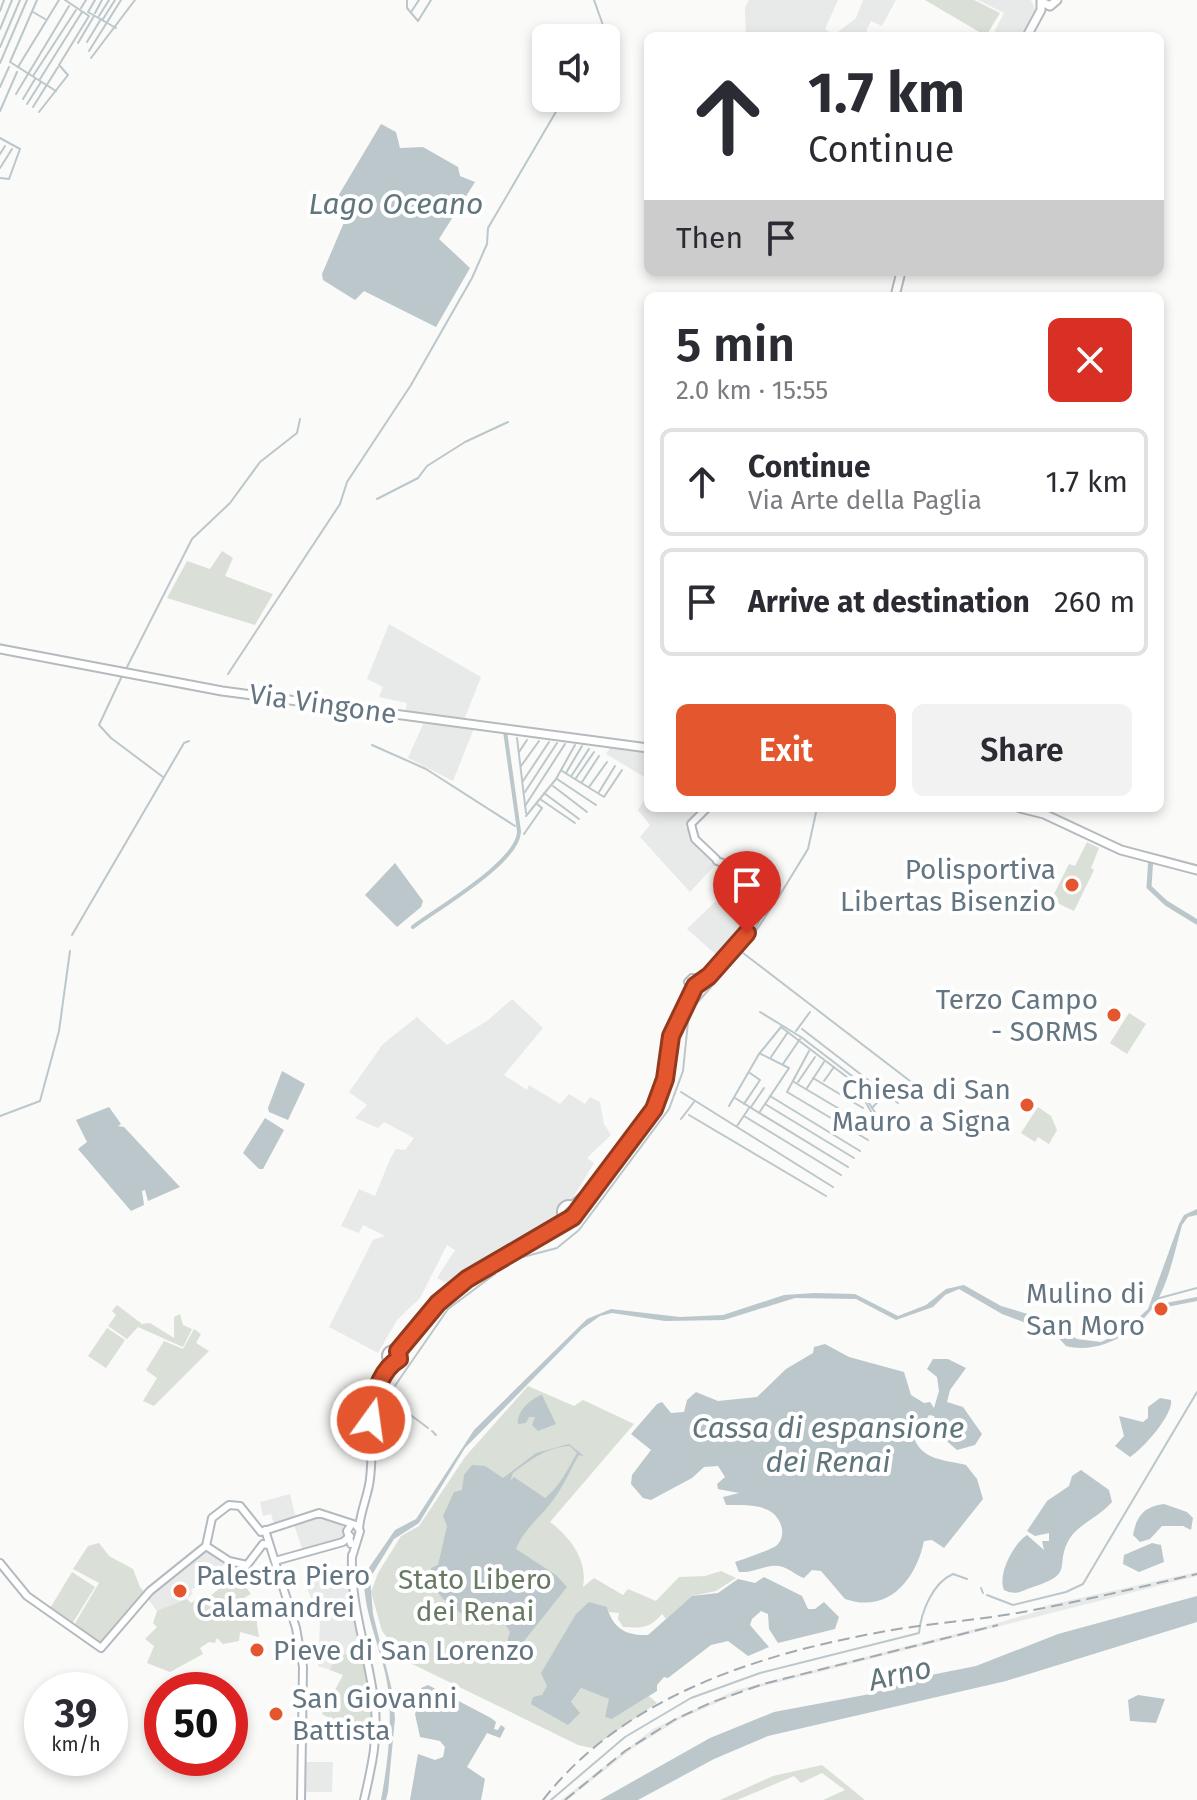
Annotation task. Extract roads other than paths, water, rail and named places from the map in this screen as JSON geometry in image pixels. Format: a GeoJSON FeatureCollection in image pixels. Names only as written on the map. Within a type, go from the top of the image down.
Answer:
{"type":"FeatureCollection","features":[{"type":"Feature","properties":{"kind":"main road"},"geometry":{"type":"LineString","coordinates":[[1030,32],[1044,3],[1057,0]]}},
{"type":"Feature","properties":{"kind":"main road","name":"Via Vingone"},"geometry":{"type":"LineString","coordinates":[[0,649],[222,691],[644,747]]}},
{"type":"Feature","properties":{"kind":"main road"},"geometry":{"type":"LineString","coordinates":[[275,1561],[343,1542],[360,1517],[370,1476],[372,1409],[378,1387],[391,1363],[399,1359],[398,1351],[438,1303],[497,1260],[569,1221],[575,1206],[606,1176],[654,1109],[665,1079],[671,1036],[694,984],[705,979],[747,933],[768,895],[743,870],[716,862],[695,839],[691,824],[703,812]]}},
{"type":"Feature","properties":{"kind":"main road"},"geometry":{"type":"LineString","coordinates":[[1038,812],[1110,845],[1197,870]]}},
{"type":"Feature","properties":{"kind":"main road"},"geometry":{"type":"LineString","coordinates":[[540,1236],[568,1205],[575,1206]]}},
{"type":"Feature","properties":{"kind":"main road"},"geometry":{"type":"LineString","coordinates":[[561,1216],[569,1221]]}},
{"type":"Feature","properties":{"kind":"main road"},"geometry":{"type":"LineString","coordinates":[[0,1565],[27,1596],[102,1646],[150,1591],[208,1545],[212,1518],[229,1505],[240,1506],[263,1531],[271,1548],[296,1628],[303,1667],[301,1800]]}},
{"type":"Feature","properties":{"kind":"main road"},"geometry":{"type":"LineString","coordinates":[[263,1531],[319,1513],[352,1529]]}},
{"type":"Feature","properties":{"kind":"main road"},"geometry":{"type":"LineString","coordinates":[[352,1529],[353,1592],[376,1721],[374,1762],[364,1800]]}},
{"type":"Feature","properties":{"kind":"main road"},"geometry":{"type":"LineString","coordinates":[[343,1542],[352,1555]]}},
{"type":"Feature","properties":{"kind":"main road"},"geometry":{"type":"LineString","coordinates":[[208,1545],[226,1560],[247,1565],[263,1544],[271,1548]]}},
{"type":"Feature","properties":{"kind":"water","name":"Lago Oceano"},"geometry":{"type":"Polygon","coordinates":[[[381,124],[396,132],[400,148],[423,147],[458,167],[460,176],[475,182],[439,239],[470,268],[436,327],[364,291],[355,300],[323,280],[322,274],[345,220],[331,208],[381,124]]]}},
{"type":"Feature","properties":{"kind":"water"},"geometry":{"type":"Polygon","coordinates":[[[395,863],[423,901],[421,907],[397,927],[365,895],[395,863]]]}},
{"type":"Feature","properties":{"kind":"water"},"geometry":{"type":"Polygon","coordinates":[[[282,1071],[305,1084],[288,1120],[269,1112],[268,1108],[282,1071]]]}},
{"type":"Feature","properties":{"kind":"water"},"geometry":{"type":"Polygon","coordinates":[[[109,1107],[121,1124],[118,1126],[124,1127],[180,1187],[148,1201],[145,1190],[142,1191],[144,1205],[131,1211],[78,1149],[87,1142],[76,1120],[109,1107]]]}},
{"type":"Feature","properties":{"kind":"water"},"geometry":{"type":"Polygon","coordinates":[[[265,1118],[284,1130],[263,1169],[259,1169],[243,1153],[265,1118]]]}},
{"type":"Feature","properties":{"kind":"water"},"geometry":{"type":"Polygon","coordinates":[[[1197,1209],[1197,1215],[1188,1217],[1182,1225],[1168,1275],[1155,1304],[1135,1327],[1094,1347],[1066,1346],[1055,1334],[1002,1314],[959,1289],[945,1295],[933,1307],[896,1320],[856,1299],[795,1298],[724,1320],[665,1321],[612,1313],[600,1316],[582,1329],[465,1448],[419,1523],[394,1539],[370,1578],[373,1614],[392,1690],[395,1718],[388,1792],[386,1800],[381,1800],[388,1755],[390,1707],[386,1677],[366,1601],[364,1575],[395,1530],[416,1519],[474,1430],[587,1319],[611,1309],[680,1317],[723,1315],[784,1295],[815,1293],[855,1294],[898,1316],[926,1305],[946,1289],[964,1285],[1001,1306],[1048,1320],[1077,1339],[1101,1342],[1124,1331],[1148,1309],[1179,1224],[1184,1215],[1197,1209]]]}},
{"type":"Feature","properties":{"kind":"water","name":"Cassa di espansione dei Renai"},"geometry":{"type":"Polygon","coordinates":[[[825,1344],[849,1357],[904,1372],[911,1395],[924,1403],[930,1402],[934,1408],[939,1391],[937,1377],[927,1369],[933,1359],[948,1359],[966,1368],[950,1390],[947,1402],[963,1407],[982,1434],[975,1445],[957,1450],[942,1437],[934,1416],[929,1415],[914,1438],[928,1455],[966,1465],[977,1479],[983,1499],[944,1548],[932,1540],[924,1541],[907,1580],[887,1598],[874,1602],[845,1599],[821,1571],[812,1570],[804,1578],[779,1566],[739,1572],[735,1562],[776,1546],[782,1529],[774,1514],[768,1510],[726,1505],[723,1497],[739,1493],[718,1489],[717,1484],[725,1477],[718,1466],[704,1467],[692,1478],[651,1500],[643,1498],[631,1484],[632,1475],[651,1450],[631,1434],[657,1404],[662,1402],[671,1413],[684,1412],[687,1400],[696,1392],[718,1401],[757,1397],[786,1369],[813,1353],[814,1347],[825,1344]]]}},
{"type":"Feature","properties":{"kind":"water"},"geometry":{"type":"Polygon","coordinates":[[[542,1395],[556,1424],[538,1431],[532,1425],[535,1417],[529,1417],[526,1423],[518,1424],[525,1406],[542,1395]]]}},
{"type":"Feature","properties":{"kind":"water"},"geometry":{"type":"Polygon","coordinates":[[[1160,1398],[1171,1400],[1168,1414],[1149,1440],[1130,1457],[1115,1446],[1124,1436],[1119,1416],[1143,1422],[1148,1418],[1148,1407],[1160,1398]]]}},
{"type":"Feature","properties":{"kind":"water"},"geometry":{"type":"Polygon","coordinates":[[[569,1444],[584,1456],[579,1455],[558,1493],[516,1549],[556,1575],[567,1587],[516,1651],[507,1642],[510,1632],[502,1619],[481,1619],[481,1607],[470,1620],[438,1592],[431,1568],[438,1565],[447,1526],[443,1516],[454,1492],[462,1490],[464,1475],[472,1465],[485,1466],[503,1478],[536,1453],[569,1444]],[[570,1446],[547,1451],[513,1473],[510,1481],[514,1477],[545,1498],[560,1483],[577,1453],[570,1446]]]}},
{"type":"Feature","properties":{"kind":"water"},"geometry":{"type":"Polygon","coordinates":[[[1081,1470],[1109,1490],[1112,1502],[1070,1538],[1060,1573],[1047,1582],[1019,1592],[1004,1590],[1003,1576],[1012,1552],[1027,1535],[1044,1550],[1042,1541],[1049,1541],[1049,1533],[1035,1536],[1027,1531],[1047,1501],[1069,1486],[1072,1476],[1081,1470]]]}},
{"type":"Feature","properties":{"kind":"water"},"geometry":{"type":"Polygon","coordinates":[[[1164,1504],[1187,1512],[1193,1518],[1191,1530],[1183,1526],[1162,1526],[1150,1539],[1140,1542],[1133,1535],[1139,1517],[1151,1507],[1164,1504]]]}},
{"type":"Feature","properties":{"kind":"water"},"geometry":{"type":"Polygon","coordinates":[[[1152,1543],[1161,1545],[1164,1562],[1139,1572],[1123,1564],[1124,1555],[1152,1543]]]}},
{"type":"Feature","properties":{"kind":"water"},"geometry":{"type":"Polygon","coordinates":[[[764,1577],[802,1596],[808,1609],[815,1609],[824,1602],[839,1617],[835,1629],[778,1643],[769,1629],[768,1614],[761,1611],[750,1625],[769,1647],[748,1656],[728,1641],[711,1645],[668,1678],[664,1677],[657,1685],[657,1691],[612,1719],[605,1717],[609,1699],[581,1688],[571,1702],[580,1713],[568,1725],[531,1704],[533,1697],[542,1695],[547,1686],[541,1673],[576,1614],[589,1602],[607,1607],[613,1621],[622,1630],[648,1635],[692,1596],[718,1593],[738,1579],[755,1583],[764,1577]]]}},
{"type":"Feature","properties":{"kind":"water","name":"Arno"},"geometry":{"type":"Polygon","coordinates":[[[1197,1596],[1197,1622],[1006,1681],[768,1736],[714,1759],[638,1800],[600,1800],[710,1738],[774,1712],[870,1694],[931,1675],[976,1666],[1058,1634],[1197,1596]]]}},
{"type":"Feature","properties":{"kind":"water"},"geometry":{"type":"Polygon","coordinates":[[[428,1685],[491,1718],[496,1722],[494,1729],[498,1730],[501,1725],[505,1728],[500,1738],[487,1733],[467,1767],[485,1779],[481,1800],[410,1800],[418,1754],[435,1760],[443,1757],[445,1747],[440,1741],[420,1737],[415,1714],[423,1693],[421,1688],[428,1685]]]}},
{"type":"Feature","properties":{"kind":"water"},"geometry":{"type":"Polygon","coordinates":[[[1138,1695],[1165,1699],[1156,1723],[1130,1721],[1128,1700],[1138,1695]]]}},
{"type":"Feature","properties":{"kind":"waterway"},"geometry":{"type":"LineString","coordinates":[[0,11],[4,0]]}},
{"type":"Feature","properties":{"kind":"waterway"},"geometry":{"type":"LineString","coordinates":[[0,29],[12,0]]}},
{"type":"Feature","properties":{"kind":"waterway"},"geometry":{"type":"LineString","coordinates":[[0,47],[20,0]]}},
{"type":"Feature","properties":{"kind":"waterway"},"geometry":{"type":"LineString","coordinates":[[0,63],[27,0]]}},
{"type":"Feature","properties":{"kind":"waterway"},"geometry":{"type":"LineString","coordinates":[[37,0],[10,62],[56,91]]}},
{"type":"Feature","properties":{"kind":"waterway"},"geometry":{"type":"LineString","coordinates":[[18,67],[59,0]]}},
{"type":"Feature","properties":{"kind":"waterway"},"geometry":{"type":"LineString","coordinates":[[39,112],[68,75],[59,65],[89,16],[65,0]]}},
{"type":"Feature","properties":{"kind":"waterway"},"geometry":{"type":"LineString","coordinates":[[81,8],[86,0]]}},
{"type":"Feature","properties":{"kind":"waterway"},"geometry":{"type":"LineString","coordinates":[[95,0],[88,12],[116,28]]}},
{"type":"Feature","properties":{"kind":"waterway"},"geometry":{"type":"LineString","coordinates":[[95,13],[102,0]]}},
{"type":"Feature","properties":{"kind":"waterway"},"geometry":{"type":"LineString","coordinates":[[99,16],[109,0]]}},
{"type":"Feature","properties":{"kind":"waterway"},"geometry":{"type":"LineString","coordinates":[[103,19],[115,0]]}},
{"type":"Feature","properties":{"kind":"waterway"},"geometry":{"type":"LineString","coordinates":[[89,51],[121,0]]}},
{"type":"Feature","properties":{"kind":"waterway"},"geometry":{"type":"LineString","coordinates":[[91,58],[135,0]]}},
{"type":"Feature","properties":{"kind":"waterway"},"geometry":{"type":"LineString","coordinates":[[407,0],[407,8],[418,21],[431,0]]}},
{"type":"Feature","properties":{"kind":"waterway"},"geometry":{"type":"LineString","coordinates":[[411,12],[419,0]]}},
{"type":"Feature","properties":{"kind":"waterway"},"geometry":{"type":"LineString","coordinates":[[594,0],[603,24]]}},
{"type":"Feature","properties":{"kind":"waterway"},"geometry":{"type":"LineString","coordinates":[[16,94],[69,6]]}},
{"type":"Feature","properties":{"kind":"waterway"},"geometry":{"type":"LineString","coordinates":[[33,76],[76,10]]}},
{"type":"Feature","properties":{"kind":"waterway"},"geometry":{"type":"LineString","coordinates":[[33,12],[45,19]]}},
{"type":"Feature","properties":{"kind":"waterway"},"geometry":{"type":"LineString","coordinates":[[40,79],[82,12]]}},
{"type":"Feature","properties":{"kind":"waterway"},"geometry":{"type":"LineString","coordinates":[[78,43],[94,16]]}},
{"type":"Feature","properties":{"kind":"waterway"},"geometry":{"type":"LineString","coordinates":[[87,42],[101,19]]}},
{"type":"Feature","properties":{"kind":"waterway"},"geometry":{"type":"LineString","coordinates":[[0,87],[9,67]]}},
{"type":"Feature","properties":{"kind":"waterway"},"geometry":{"type":"LineString","coordinates":[[33,107],[58,67]]}},
{"type":"Feature","properties":{"kind":"waterway"},"geometry":{"type":"LineString","coordinates":[[0,111],[17,72]]}},
{"type":"Feature","properties":{"kind":"waterway"},"geometry":{"type":"LineString","coordinates":[[23,99],[35,79]]}},
{"type":"Feature","properties":{"kind":"waterway"},"geometry":{"type":"LineString","coordinates":[[27,104],[41,82]]}},
{"type":"Feature","properties":{"kind":"waterway"},"geometry":{"type":"LineString","coordinates":[[228,674],[340,504],[347,482],[411,385],[472,278],[487,244],[488,228],[556,112]]}},
{"type":"Feature","properties":{"kind":"waterway"},"geometry":{"type":"LineString","coordinates":[[0,138],[20,149],[9,179],[0,178]]}},
{"type":"Feature","properties":{"kind":"waterway"},"geometry":{"type":"LineString","coordinates":[[0,154],[5,146]]}},
{"type":"Feature","properties":{"kind":"waterway"},"geometry":{"type":"LineString","coordinates":[[0,168],[12,149]]}},
{"type":"Feature","properties":{"kind":"waterway"},"geometry":{"type":"LineString","coordinates":[[125,671],[192,539],[230,503],[260,462],[297,433],[300,419]]}},
{"type":"Feature","properties":{"kind":"waterway"},"geometry":{"type":"LineString","coordinates":[[377,499],[418,478],[427,466],[465,442],[508,422]]}},
{"type":"Feature","properties":{"kind":"waterway"},"geometry":{"type":"LineString","coordinates":[[122,676],[99,725],[111,738],[163,777]]}},
{"type":"Feature","properties":{"kind":"waterway"},"geometry":{"type":"LineString","coordinates":[[413,927],[492,870],[516,843],[519,831],[505,731]]}},
{"type":"Feature","properties":{"kind":"waterway"},"geometry":{"type":"LineString","coordinates":[[517,738],[526,813]]}},
{"type":"Feature","properties":{"kind":"waterway"},"geometry":{"type":"LineString","coordinates":[[519,752],[527,740]]}},
{"type":"Feature","properties":{"kind":"waterway"},"geometry":{"type":"LineString","coordinates":[[72,935],[184,743],[189,741]]}},
{"type":"Feature","properties":{"kind":"waterway"},"geometry":{"type":"LineString","coordinates":[[521,766],[539,741]]}},
{"type":"Feature","properties":{"kind":"waterway"},"geometry":{"type":"LineString","coordinates":[[523,781],[549,742]]}},
{"type":"Feature","properties":{"kind":"waterway"},"geometry":{"type":"LineString","coordinates":[[525,792],[557,743]]}},
{"type":"Feature","properties":{"kind":"waterway"},"geometry":{"type":"LineString","coordinates":[[525,806],[565,744]]}},
{"type":"Feature","properties":{"kind":"waterway"},"geometry":{"type":"LineString","coordinates":[[372,745],[426,769],[515,826]]}},
{"type":"Feature","properties":{"kind":"waterway"},"geometry":{"type":"LineString","coordinates":[[526,816],[556,779],[575,745]]}},
{"type":"Feature","properties":{"kind":"waterway"},"geometry":{"type":"LineString","coordinates":[[566,773],[582,746]]}},
{"type":"Feature","properties":{"kind":"waterway"},"geometry":{"type":"LineString","coordinates":[[572,775],[589,749]]}},
{"type":"Feature","properties":{"kind":"waterway"},"geometry":{"type":"LineString","coordinates":[[576,778],[594,752]]}},
{"type":"Feature","properties":{"kind":"waterway"},"geometry":{"type":"LineString","coordinates":[[582,782],[599,756]]}},
{"type":"Feature","properties":{"kind":"waterway"},"geometry":{"type":"LineString","coordinates":[[589,787],[607,762]]}},
{"type":"Feature","properties":{"kind":"waterway"},"geometry":{"type":"LineString","coordinates":[[599,792],[615,766]]}},
{"type":"Feature","properties":{"kind":"waterway"},"geometry":{"type":"LineString","coordinates":[[562,771],[604,797],[622,770]]}},
{"type":"Feature","properties":{"kind":"waterway"},"geometry":{"type":"LineString","coordinates":[[557,779],[596,805]]}},
{"type":"Feature","properties":{"kind":"waterway"},"geometry":{"type":"LineString","coordinates":[[553,786],[587,812]]}},
{"type":"Feature","properties":{"kind":"waterway"},"geometry":{"type":"LineString","coordinates":[[544,793],[579,819]]}},
{"type":"Feature","properties":{"kind":"waterway"},"geometry":{"type":"LineString","coordinates":[[540,799],[575,823]]}},
{"type":"Feature","properties":{"kind":"waterway"},"geometry":{"type":"LineString","coordinates":[[524,834],[542,808],[537,804]]}},
{"type":"Feature","properties":{"kind":"waterway"},"geometry":{"type":"LineString","coordinates":[[778,898],[808,849],[816,812]]}},
{"type":"Feature","properties":{"kind":"waterway"},"geometry":{"type":"LineString","coordinates":[[1151,856],[1149,887],[1166,903],[1197,922]]}},
{"type":"Feature","properties":{"kind":"waterway"},"geometry":{"type":"LineString","coordinates":[[499,1271],[519,1258],[557,1248],[579,1230],[669,1109],[683,1071],[689,1012],[742,952],[773,905]]}},
{"type":"Feature","properties":{"kind":"waterway"},"geometry":{"type":"LineString","coordinates":[[0,1116],[40,1101],[59,1031],[70,951]]}},
{"type":"Feature","properties":{"kind":"waterway"},"geometry":{"type":"LineString","coordinates":[[743,953],[910,1081]]}},
{"type":"Feature","properties":{"kind":"waterway"},"geometry":{"type":"LineString","coordinates":[[760,1012],[801,1037],[852,1076],[881,1122]]}},
{"type":"Feature","properties":{"kind":"waterway"},"geometry":{"type":"LineString","coordinates":[[796,1031],[810,1012]]}},
{"type":"Feature","properties":{"kind":"waterway"},"geometry":{"type":"LineString","coordinates":[[729,1106],[759,1054],[781,1027],[856,1084],[875,1119]]}},
{"type":"Feature","properties":{"kind":"waterway"},"geometry":{"type":"LineString","coordinates":[[802,1029],[898,1103]]}},
{"type":"Feature","properties":{"kind":"waterway"},"geometry":{"type":"LineString","coordinates":[[771,1057],[788,1032]]}},
{"type":"Feature","properties":{"kind":"waterway"},"geometry":{"type":"LineString","coordinates":[[783,1064],[800,1039]]}},
{"type":"Feature","properties":{"kind":"waterway"},"geometry":{"type":"LineString","coordinates":[[809,1051],[787,1092],[868,1140]]}},
{"type":"Feature","properties":{"kind":"waterway"},"geometry":{"type":"LineString","coordinates":[[759,1113],[789,1068],[761,1054]]}},
{"type":"Feature","properties":{"kind":"waterway"},"geometry":{"type":"LineString","coordinates":[[798,1082],[815,1057]]}},
{"type":"Feature","properties":{"kind":"waterway"},"geometry":{"type":"LineString","coordinates":[[807,1088],[824,1062]]}},
{"type":"Feature","properties":{"kind":"waterway"},"geometry":{"type":"LineString","coordinates":[[824,1081],[834,1067]]}},
{"type":"Feature","properties":{"kind":"waterway"},"geometry":{"type":"LineString","coordinates":[[744,1104],[760,1080],[750,1073]]}},
{"type":"Feature","properties":{"kind":"waterway"},"geometry":{"type":"LineString","coordinates":[[813,1078],[863,1108]]}},
{"type":"Feature","properties":{"kind":"waterway"},"geometry":{"type":"LineString","coordinates":[[794,1082],[868,1126]]}},
{"type":"Feature","properties":{"kind":"waterway"},"geometry":{"type":"LineString","coordinates":[[751,1107],[764,1088]]}},
{"type":"Feature","properties":{"kind":"waterway"},"geometry":{"type":"LineString","coordinates":[[681,1092],[833,1187]]}},
{"type":"Feature","properties":{"kind":"waterway"},"geometry":{"type":"LineString","coordinates":[[872,1108],[884,1095]]}},
{"type":"Feature","properties":{"kind":"waterway"},"geometry":{"type":"LineString","coordinates":[[770,1096],[860,1151]]}},
{"type":"Feature","properties":{"kind":"waterway"},"geometry":{"type":"LineString","coordinates":[[735,1098],[848,1167]]}},
{"type":"Feature","properties":{"kind":"waterway"},"geometry":{"type":"LineString","coordinates":[[681,1119],[694,1102]]}},
{"type":"Feature","properties":{"kind":"waterway"},"geometry":{"type":"LineString","coordinates":[[765,1104],[854,1158]]}},
{"type":"Feature","properties":{"kind":"waterway"},"geometry":{"type":"LineString","coordinates":[[737,1126],[749,1108]]}},
{"type":"Feature","properties":{"kind":"waterway"},"geometry":{"type":"LineString","coordinates":[[689,1115],[826,1196]]}},
{"type":"Feature","properties":{"kind":"waterway"},"geometry":{"type":"LineString","coordinates":[[744,1116],[841,1175]]}},
{"type":"Feature","properties":{"kind":"waterway"},"geometry":{"type":"LineString","coordinates":[[428,1428],[396,1404],[392,1390],[448,1309],[495,1274]]}},
{"type":"Feature","properties":{"kind":"waterway"},"geometry":{"type":"LineString","coordinates":[[1156,1299],[1197,1288]]}},
{"type":"Feature","properties":{"kind":"waterway"},"geometry":{"type":"LineString","coordinates":[[1151,1308],[1197,1299]]}},
{"type":"Feature","properties":{"kind":"waterway"},"geometry":{"type":"LineString","coordinates":[[987,1595],[1013,1605],[1066,1592],[1083,1584],[1197,1392]]}},
{"type":"Feature","properties":{"kind":"waterway"},"geometry":{"type":"LineString","coordinates":[[432,1431],[436,1435]]}},
{"type":"Feature","properties":{"kind":"waterway"},"geometry":{"type":"LineString","coordinates":[[551,1800],[625,1737],[691,1698],[760,1673],[919,1633],[925,1608],[939,1584],[953,1574],[967,1579]]}},
{"type":"Feature","properties":{"kind":"waterway"},"geometry":{"type":"LineString","coordinates":[[981,1588],[983,1593]]}},
{"type":"Feature","properties":{"kind":"railway"},"geometry":{"type":"LineString","coordinates":[[543,1800],[577,1763],[616,1731],[658,1704],[751,1664],[849,1638],[1012,1614],[1197,1574]]}},
{"type":"Feature","properties":{"kind":"railway"},"geometry":{"type":"LineString","coordinates":[[565,1800],[625,1751],[674,1720],[710,1703],[763,1684],[998,1625]]}},
{"type":"Feature","properties":{"kind":"place","name":"Polisportiva Libertas Bisenzio"},"geometry":{"type":"Point","coordinates":[1072,885]}},
{"type":"Feature","properties":{"kind":"place","name":"Terzo Campo - SORMS"},"geometry":{"type":"Point","coordinates":[1114,1015]}},
{"type":"Feature","properties":{"kind":"place","name":"Chiesa di San Mauro a Signa"},"geometry":{"type":"Point","coordinates":[1027,1105]}},
{"type":"Feature","properties":{"kind":"place","name":"Mulino di San Moro"},"geometry":{"type":"Point","coordinates":[1161,1309]}},
{"type":"Feature","properties":{"kind":"place","name":"Palestra Piero Calamandrei"},"geometry":{"type":"Point","coordinates":[180,1591]}},
{"type":"Feature","properties":{"kind":"place","name":"Pieve di San Lorenzo"},"geometry":{"type":"Point","coordinates":[257,1650]}},
{"type":"Feature","properties":{"kind":"place","name":"San Giovanni Battista"},"geometry":{"type":"Point","coordinates":[276,1714]}},
{"type":"Feature","properties":{"kind":"park label","name":"Stato Libero dei Renai"},"geometry":{"type":"Point","coordinates":[475,1595]}}]}
